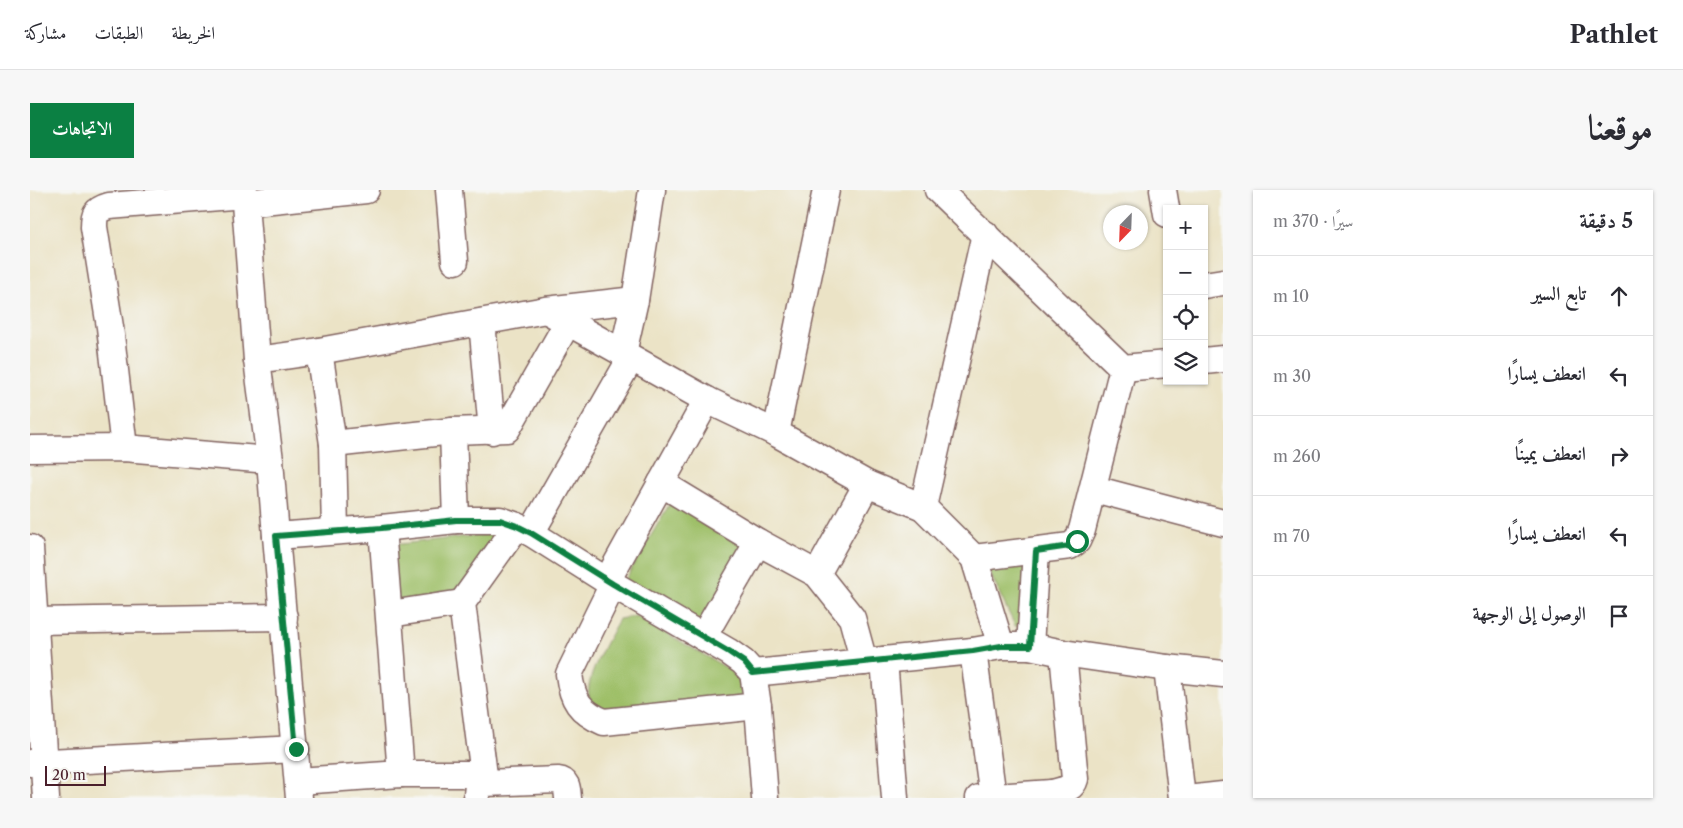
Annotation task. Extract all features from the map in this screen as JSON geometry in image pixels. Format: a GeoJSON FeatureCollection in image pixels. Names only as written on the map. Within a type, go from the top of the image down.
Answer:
{"type":"FeatureCollection","features":[{"type":"Feature","properties":{"kind":"street"},"geometry":{"type":"LineString","coordinates":[[124,448],[110,327],[94,227],[94,216],[100,209],[108,206],[244,196],[366,190]]}},
{"type":"Feature","properties":{"kind":"street"},"geometry":{"type":"LineString","coordinates":[[449,190],[455,261]]}},
{"type":"Feature","properties":{"kind":"street"},"geometry":{"type":"LineString","coordinates":[[390,614],[462,603],[524,529],[627,355],[652,190]]}},
{"type":"Feature","properties":{"kind":"street"},"geometry":{"type":"LineString","coordinates":[[776,433],[826,190]]}},
{"type":"Feature","properties":{"kind":"street"},"geometry":{"type":"LineString","coordinates":[[938,190],[1123,368],[1163,364]]}},
{"type":"Feature","properties":{"kind":"street"},"geometry":{"type":"LineString","coordinates":[[1164,190],[1166,205]]}},
{"type":"Feature","properties":{"kind":"street"},"geometry":{"type":"LineString","coordinates":[[244,196],[257,360],[270,460],[298,789],[401,774],[482,785],[561,780],[566,784],[568,798]]}},
{"type":"Feature","properties":{"kind":"street"},"geometry":{"type":"LineString","coordinates":[[923,507],[985,234]]}},
{"type":"Feature","properties":{"kind":"street"},"geometry":{"type":"LineString","coordinates":[[1208,284],[1223,282]]}},
{"type":"Feature","properties":{"kind":"street"},"geometry":{"type":"LineString","coordinates":[[257,360],[482,322],[557,316],[635,300]]}},
{"type":"Feature","properties":{"kind":"street"},"geometry":{"type":"LineString","coordinates":[[557,316],[707,400],[776,433],[867,484],[923,507],[974,558],[1001,646]]}},
{"type":"Feature","properties":{"kind":"street"},"geometry":{"type":"LineString","coordinates":[[332,444],[454,431],[508,430],[557,316]]}},
{"type":"Feature","properties":{"kind":"street"},"geometry":{"type":"LineString","coordinates":[[482,322],[492,431]]}},
{"type":"Feature","properties":{"kind":"street"},"geometry":{"type":"LineString","coordinates":[[319,351],[332,444],[335,531]]}},
{"type":"Feature","properties":{"kind":"street"},"geometry":{"type":"LineString","coordinates":[[1208,360],[1223,359]]}},
{"type":"Feature","properties":{"kind":"street"},"geometry":{"type":"LineString","coordinates":[[974,558],[1070,546],[1077,541],[1094,489],[1123,368]]}},
{"type":"Feature","properties":{"kind":"street"},"geometry":{"type":"LineString","coordinates":[[707,400],[661,483],[610,582],[569,674],[570,689],[577,704],[590,716],[604,722],[758,706]]}},
{"type":"Feature","properties":{"kind":"street"},"geometry":{"type":"LineString","coordinates":[[454,431],[456,520]]}},
{"type":"Feature","properties":{"kind":"street"},"geometry":{"type":"LineString","coordinates":[[30,449],[124,448],[270,460]]}},
{"type":"Feature","properties":{"kind":"street"},"geometry":{"type":"LineString","coordinates":[[661,483],[758,542],[817,574],[852,618],[874,661],[895,798]]}},
{"type":"Feature","properties":{"kind":"street"},"geometry":{"type":"LineString","coordinates":[[817,574],[867,484]]}},
{"type":"Feature","properties":{"kind":"street"},"geometry":{"type":"LineString","coordinates":[[1094,489],[1223,523]]}},
{"type":"Feature","properties":{"kind":"street"},"geometry":{"type":"LineString","coordinates":[[276,536],[456,520],[500,520],[524,529],[744,662],[753,673],[758,706],[765,798]]}},
{"type":"Feature","properties":{"kind":"street"},"geometry":{"type":"LineString","coordinates":[[382,528],[401,774]]}},
{"type":"Feature","properties":{"kind":"street"},"geometry":{"type":"LineString","coordinates":[[703,637],[758,542]]}},
{"type":"Feature","properties":{"kind":"street"},"geometry":{"type":"LineString","coordinates":[[30,548],[35,621],[33,648],[36,763],[46,798]]}},
{"type":"Feature","properties":{"kind":"street"},"geometry":{"type":"LineString","coordinates":[[1030,646],[1036,551]]}},
{"type":"Feature","properties":{"kind":"street"},"geometry":{"type":"LineString","coordinates":[[462,603],[482,785]]}},
{"type":"Feature","properties":{"kind":"street"},"geometry":{"type":"LineString","coordinates":[[35,621],[284,617]]}},
{"type":"Feature","properties":{"kind":"street"},"geometry":{"type":"LineString","coordinates":[[753,673],[973,651],[1001,646],[1030,646],[1063,653],[1223,674]]}},
{"type":"Feature","properties":{"kind":"street"},"geometry":{"type":"LineString","coordinates":[[973,651],[986,797],[1052,795],[1074,785],[1063,653]]}},
{"type":"Feature","properties":{"kind":"street"},"geometry":{"type":"LineString","coordinates":[[1167,668],[1182,798]]}},
{"type":"Feature","properties":{"kind":"street"},"geometry":{"type":"LineString","coordinates":[[36,763],[296,749]]}},
{"type":"Feature","properties":{"kind":"street"},"geometry":{"type":"LineString","coordinates":[[1196,798],[1223,795]]}},
{"type":"Feature","properties":{"kind":"green space"},"geometry":{"type":"Polygon","coordinates":[[[673,498],[752,549],[707,626],[625,580],[673,498]]]}},
{"type":"Feature","properties":{"kind":"green space"},"geometry":{"type":"Polygon","coordinates":[[[488,534],[506,538],[468,600],[397,606],[392,545],[488,534]]]}},
{"type":"Feature","properties":{"kind":"green space"},"geometry":{"type":"Polygon","coordinates":[[[1032,562],[1025,626],[1015,626],[986,565],[1032,562]]]}},
{"type":"Feature","properties":{"kind":"green space"},"geometry":{"type":"Polygon","coordinates":[[[636,616],[734,672],[739,679],[744,700],[596,711],[589,696],[594,668],[619,619],[636,616]]]}},
{"type":"Feature","properties":{"kind":"route"},"geometry":{"type":"LineString","coordinates":[[296,749],[276,536],[456,520],[487,519],[508,522],[531,533],[729,652],[744,662],[753,673],[973,651],[1001,646],[1030,646],[1036,551],[1070,546],[1077,541]]}}]}
